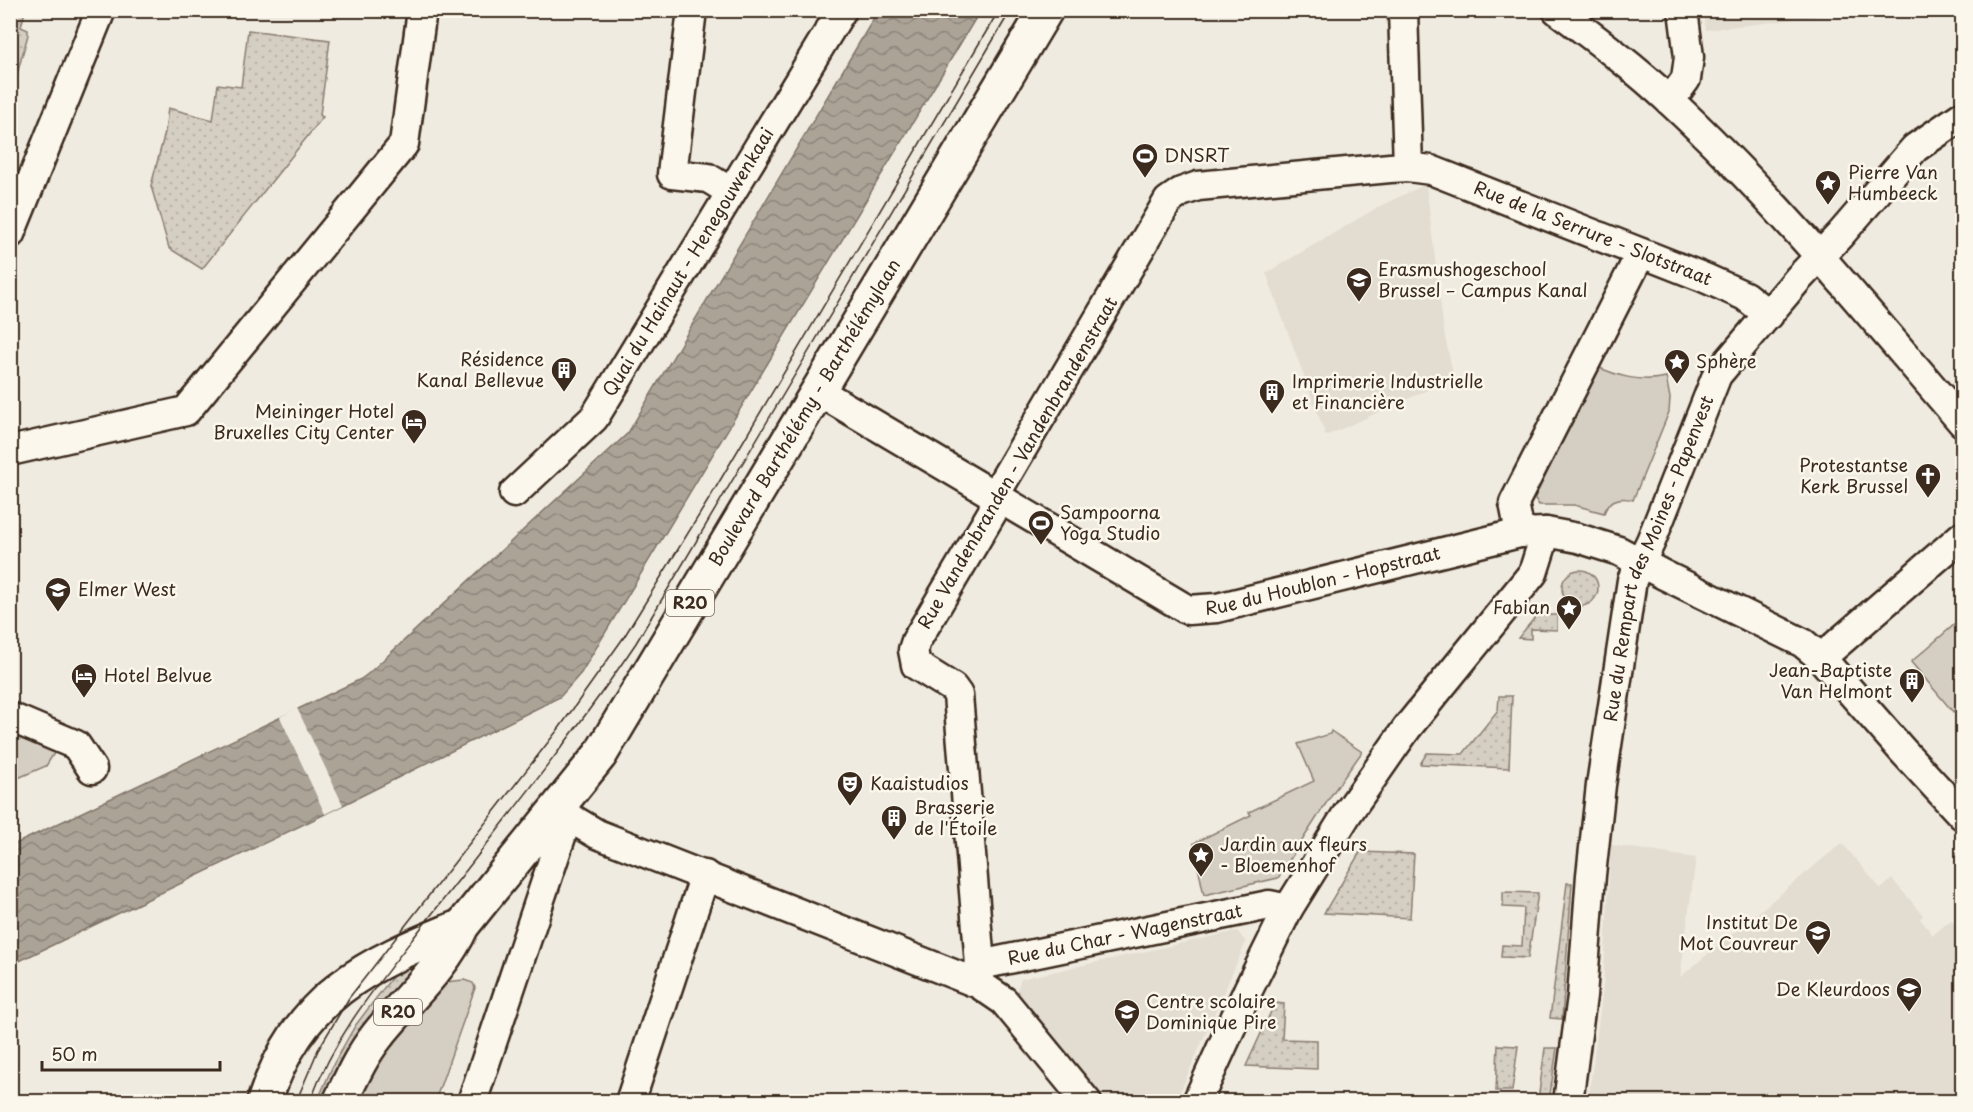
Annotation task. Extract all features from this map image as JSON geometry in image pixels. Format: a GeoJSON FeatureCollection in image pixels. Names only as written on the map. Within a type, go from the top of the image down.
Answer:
{"type":"FeatureCollection","features":[{"type":"Feature","properties":{"kind":"main road","name":"Boulevard Barthélémy - Barthélémylaan"},"geometry":{"type":"LineString","coordinates":[[562,813],[600,755],[1046,10]]}},
{"type":"Feature","properties":{"kind":"main road","name":"R20"},"geometry":{"type":"LineString","coordinates":[[340,1101],[375,1038],[454,945],[462,926],[562,813]]}},
{"type":"Feature","properties":{"kind":"main road","name":"R20"},"geometry":{"type":"LineString","coordinates":[[264,1101],[272,1079],[298,1030],[325,999],[360,973],[405,949],[462,926]]}},
{"type":"Feature","properties":{"kind":"street"},"geometry":{"type":"LineString","coordinates":[[10,234],[102,10]]}},
{"type":"Feature","properties":{"kind":"street"},"geometry":{"type":"LineString","coordinates":[[10,451],[186,411],[404,144],[422,10]]}},
{"type":"Feature","properties":{"kind":"street"},"geometry":{"type":"LineString","coordinates":[[692,10],[672,174],[708,178],[731,192]]}},
{"type":"Feature","properties":{"kind":"street","name":"Quai du Hainaut - Henegouwenkaai"},"geometry":{"type":"LineString","coordinates":[[514,494],[594,418],[842,10]]}},
{"type":"Feature","properties":{"kind":"street"},"geometry":{"type":"LineString","coordinates":[[1403,10],[1408,167]]}},
{"type":"Feature","properties":{"kind":"street"},"geometry":{"type":"LineString","coordinates":[[1557,10],[1670,101],[1737,167],[1820,257],[1962,422]]}},
{"type":"Feature","properties":{"kind":"street"},"geometry":{"type":"LineString","coordinates":[[1670,101],[1686,79],[1689,57],[1683,10]]}},
{"type":"Feature","properties":{"kind":"street","name":"Rue du Rempart des Moines - Papenvest"},"geometry":{"type":"LineString","coordinates":[[1568,1101],[1582,996],[1601,784],[1632,580],[1718,375],[1915,148],[1962,116]]}},
{"type":"Feature","properties":{"kind":"street","name":"Rue de la Serrure - Slotstraat"},"geometry":{"type":"LineString","coordinates":[[1168,201],[1181,192],[1198,186],[1408,167],[1431,170],[1705,278],[1745,296],[1769,315]]}},
{"type":"Feature","properties":{"kind":"street","name":"Rue Vandenbranden - Vandenbrandenstraat"},"geometry":{"type":"LineString","coordinates":[[976,973],[958,695],[953,688],[916,664],[913,650],[916,641],[993,511],[995,495],[1168,201]]}},
{"type":"Feature","properties":{"kind":"street"},"geometry":{"type":"LineString","coordinates":[[1197,1101],[1288,909],[1347,814],[1407,728],[1533,573],[1533,533],[1514,503],[1641,253]]}},
{"type":"Feature","properties":{"kind":"street","name":"Rue du Houblon - Hopstraat"},"geometry":{"type":"LineString","coordinates":[[818,391],[1188,610],[1217,608],[1533,533],[1578,538],[1620,551],[1803,643],[1821,658],[1957,799]]}},
{"type":"Feature","properties":{"kind":"street"},"geometry":{"type":"LineString","coordinates":[[1821,658],[1962,536]]}},
{"type":"Feature","properties":{"kind":"street"},"geometry":{"type":"LineString","coordinates":[[10,717],[76,745],[92,769]]}},
{"type":"Feature","properties":{"kind":"street"},"geometry":{"type":"LineString","coordinates":[[562,813],[597,834],[705,876],[976,973],[1004,1001],[1087,1101]]}},
{"type":"Feature","properties":{"kind":"street","name":"Boulevard Barthélémy - Barthélémylaan"},"geometry":{"type":"LineString","coordinates":[[472,1101],[562,813]]}},
{"type":"Feature","properties":{"kind":"street"},"geometry":{"type":"LineString","coordinates":[[630,1101],[705,876]]}},
{"type":"Feature","properties":{"kind":"street","name":"Rue du Char - Wagenstraat"},"geometry":{"type":"LineString","coordinates":[[976,973],[1269,905],[1288,909]]}},
{"type":"Feature","properties":{"kind":"shaded area"},"geometry":{"type":"Polygon","coordinates":[[[11,10],[25,11],[21,27],[28,30],[12,92],[10,91],[11,10]]]}},
{"type":"Feature","properties":{"kind":"shaded area"},"geometry":{"type":"Polygon","coordinates":[[[1704,10],[1862,10],[1862,11],[1706,30],[1704,10]]]}},
{"type":"Feature","properties":{"kind":"shaded area"},"geometry":{"type":"Polygon","coordinates":[[[248,30],[330,40],[320,115],[323,117],[202,269],[169,248],[151,186],[165,132],[168,108],[213,120],[218,84],[241,87],[248,30]]]}},
{"type":"Feature","properties":{"kind":"shaded area","name":"Erasmushogeschool Brussel – Campus Kanal"},"geometry":{"type":"Polygon","coordinates":[[[1426,184],[1444,332],[1454,378],[1326,436],[1266,273],[1380,206],[1426,184]]]}},
{"type":"Feature","properties":{"kind":"shaded area"},"geometry":{"type":"Polygon","coordinates":[[[1593,365],[1638,379],[1666,377],[1670,398],[1669,412],[1633,500],[1615,500],[1604,513],[1574,505],[1539,505],[1529,489],[1593,365]]]}},
{"type":"Feature","properties":{"kind":"shaded area"},"geometry":{"type":"Polygon","coordinates":[[[1580,570],[1593,575],[1598,588],[1593,601],[1580,606],[1567,601],[1562,588],[1567,575],[1580,570]]]}},
{"type":"Feature","properties":{"kind":"shaded area"},"geometry":{"type":"Polygon","coordinates":[[[1537,615],[1557,615],[1557,630],[1531,629],[1531,639],[1518,638],[1537,615]]]}},
{"type":"Feature","properties":{"kind":"shaded area"},"geometry":{"type":"Polygon","coordinates":[[[1962,618],[1962,703],[1953,712],[1911,662],[1962,618]]]}},
{"type":"Feature","properties":{"kind":"shaded area"},"geometry":{"type":"Polygon","coordinates":[[[1499,696],[1512,696],[1509,768],[1420,764],[1427,753],[1463,754],[1498,710],[1499,696]]]}},
{"type":"Feature","properties":{"kind":"shaded area"},"geometry":{"type":"Polygon","coordinates":[[[1331,731],[1362,752],[1278,878],[1204,895],[1197,862],[1201,860],[1194,843],[1251,815],[1249,812],[1314,781],[1298,744],[1330,734],[1331,731]]]}},
{"type":"Feature","properties":{"kind":"shaded area"},"geometry":{"type":"Polygon","coordinates":[[[10,732],[56,750],[46,766],[11,781],[10,732]]]}},
{"type":"Feature","properties":{"kind":"shaded area","name":"Institut De Mot Couvreur"},"geometry":{"type":"Polygon","coordinates":[[[1842,843],[1881,889],[1892,879],[1923,915],[1920,919],[1933,935],[1951,920],[1960,931],[1962,929],[1962,1101],[1588,1101],[1603,988],[1611,845],[1696,858],[1680,977],[1842,843]]]}},
{"type":"Feature","properties":{"kind":"shaded area"},"geometry":{"type":"Polygon","coordinates":[[[1360,852],[1414,854],[1410,918],[1324,913],[1360,852]]]}},
{"type":"Feature","properties":{"kind":"shaded area"},"geometry":{"type":"Polygon","coordinates":[[[1567,883],[1572,883],[1562,1019],[1550,1018],[1567,883]]]}},
{"type":"Feature","properties":{"kind":"shaded area"},"geometry":{"type":"Polygon","coordinates":[[[1503,892],[1538,893],[1528,958],[1501,957],[1502,945],[1522,946],[1524,908],[1503,907],[1503,892]]]}},
{"type":"Feature","properties":{"kind":"shaded area","name":"Centre scolaire Dominique Pire"},"geometry":{"type":"Polygon","coordinates":[[[1237,931],[1246,942],[1176,1101],[1103,1101],[1015,995],[1021,979],[1237,931]]]}},
{"type":"Feature","properties":{"kind":"shaded area"},"geometry":{"type":"Polygon","coordinates":[[[440,943],[327,1101],[317,1102],[334,1063],[355,1026],[402,964],[440,943]]]}},
{"type":"Feature","properties":{"kind":"shaded area"},"geometry":{"type":"Polygon","coordinates":[[[464,980],[473,983],[475,988],[435,1101],[353,1102],[391,1038],[445,982],[464,980]]]}},
{"type":"Feature","properties":{"kind":"shaded area"},"geometry":{"type":"Polygon","coordinates":[[[1275,1003],[1284,1004],[1282,1039],[1317,1040],[1317,1069],[1246,1066],[1275,1003]]]}},
{"type":"Feature","properties":{"kind":"shaded area"},"geometry":{"type":"Polygon","coordinates":[[[1498,1045],[1518,1046],[1512,1091],[1496,1091],[1498,1045]]]}},
{"type":"Feature","properties":{"kind":"shaded area"},"geometry":{"type":"Polygon","coordinates":[[[1545,1048],[1557,1048],[1549,1101],[1538,1101],[1545,1048]]]}},
{"type":"Feature","properties":{"kind":"water"},"geometry":{"type":"Polygon","coordinates":[[[878,11],[980,11],[581,673],[560,697],[325,814],[11,965],[11,846],[361,679],[628,433],[878,11]]]}},
{"type":"Feature","properties":{"kind":"pier"},"geometry":{"type":"Polygon","coordinates":[[[297,708],[343,805],[325,814],[280,717],[297,708]]]}},
{"type":"Feature","properties":{"kind":"tram line"},"geometry":{"type":"LineString","coordinates":[[296,1102],[318,1050],[349,998],[560,727],[624,637],[709,499],[999,10]]}},
{"type":"Feature","properties":{"kind":"tram line"},"geometry":{"type":"LineString","coordinates":[[310,1102],[333,1051],[362,1006],[561,748],[636,643],[1011,10]]}},
{"type":"Feature","properties":{"kind":"place","name":"DNSRT"},"geometry":{"type":"Point","coordinates":[1145,179]}},
{"type":"Feature","properties":{"kind":"place","name":"Pierre Van Humbeeck"},"geometry":{"type":"Point","coordinates":[1828,206]}},
{"type":"Feature","properties":{"kind":"place","name":"Erasmushogeschool Brussel – Campus Kanal"},"geometry":{"type":"Point","coordinates":[1359,303]}},
{"type":"Feature","properties":{"kind":"place","name":"Sphère"},"geometry":{"type":"Point","coordinates":[1677,385]}},
{"type":"Feature","properties":{"kind":"place","name":"Résidence Kanal Bellevue"},"geometry":{"type":"Point","coordinates":[564,393]}},
{"type":"Feature","properties":{"kind":"place","name":"Imprimerie Industrielle et Financière"},"geometry":{"type":"Point","coordinates":[1272,415]}},
{"type":"Feature","properties":{"kind":"place","name":"Meininger Hotel Bruxelles City Center"},"geometry":{"type":"Point","coordinates":[414,445]}},
{"type":"Feature","properties":{"kind":"place","name":"Protestantse Kerk Brussel"},"geometry":{"type":"Point","coordinates":[1928,499]}},
{"type":"Feature","properties":{"kind":"place","name":"Sampoorna Yoga Studio"},"geometry":{"type":"Point","coordinates":[1041,546]}},
{"type":"Feature","properties":{"kind":"place","name":"Elmer West"},"geometry":{"type":"Point","coordinates":[58,613]}},
{"type":"Feature","properties":{"kind":"place","name":"Fabian"},"geometry":{"type":"Point","coordinates":[1569,631]}},
{"type":"Feature","properties":{"kind":"place","name":"Hotel Belvue"},"geometry":{"type":"Point","coordinates":[84,699]}},
{"type":"Feature","properties":{"kind":"place","name":"Jean-Baptiste Van Helmont"},"geometry":{"type":"Point","coordinates":[1912,704]}},
{"type":"Feature","properties":{"kind":"place","name":"Kaaistudios"},"geometry":{"type":"Point","coordinates":[850,807]}},
{"type":"Feature","properties":{"kind":"place","name":"Brasserie de l'Étoile"},"geometry":{"type":"Point","coordinates":[894,841]}},
{"type":"Feature","properties":{"kind":"place","name":"Jardin aux fleurs - Bloemenhof"},"geometry":{"type":"Point","coordinates":[1201,878]}},
{"type":"Feature","properties":{"kind":"place","name":"Institut De Mot Couvreur"},"geometry":{"type":"Point","coordinates":[1818,956]}},
{"type":"Feature","properties":{"kind":"place","name":"De Kleurdoos"},"geometry":{"type":"Point","coordinates":[1909,1013]}},
{"type":"Feature","properties":{"kind":"place","name":"Centre scolaire Dominique Pire"},"geometry":{"type":"Point","coordinates":[1127,1035]}}]}
